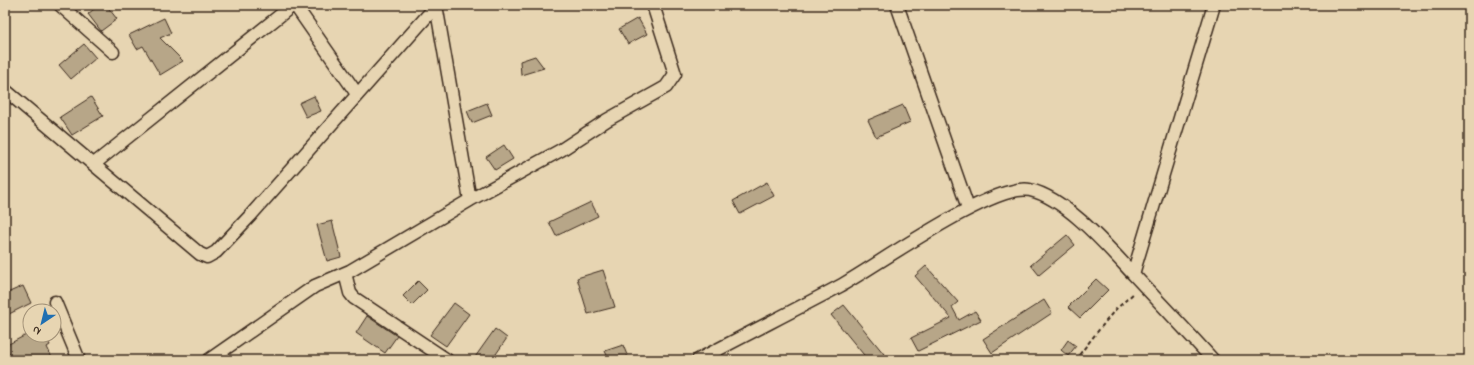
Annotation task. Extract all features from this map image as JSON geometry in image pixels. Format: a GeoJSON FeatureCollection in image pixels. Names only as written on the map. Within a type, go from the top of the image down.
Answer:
{"type":"FeatureCollection","features":[{"type":"Feature","properties":{"kind":"street"},"geometry":{"type":"LineString","coordinates":[[60,5],[113,52]]}},
{"type":"Feature","properties":{"kind":"street"},"geometry":{"type":"LineString","coordinates":[[94,164],[294,5],[357,94]]}},
{"type":"Feature","properties":{"kind":"street"},"geometry":{"type":"LineString","coordinates":[[5,90],[200,254],[204,257],[210,256],[250,216],[436,5]]}},
{"type":"Feature","properties":{"kind":"street"},"geometry":{"type":"LineString","coordinates":[[436,5],[470,200]]}},
{"type":"Feature","properties":{"kind":"street"},"geometry":{"type":"LineString","coordinates":[[209,360],[315,286],[345,273],[470,200],[561,150],[607,120],[666,87],[675,74],[652,5]]}},
{"type":"Feature","properties":{"kind":"street"},"geometry":{"type":"LineString","coordinates":[[897,5],[968,208]]}},
{"type":"Feature","properties":{"kind":"street"},"geometry":{"type":"LineString","coordinates":[[1133,274],[1214,5]]}},
{"type":"Feature","properties":{"kind":"street"},"geometry":{"type":"LineString","coordinates":[[698,360],[842,285],[968,208],[1016,190],[1028,189],[1041,194],[1088,226],[1213,360]]}},
{"type":"Feature","properties":{"kind":"street"},"geometry":{"type":"LineString","coordinates":[[345,273],[350,293],[354,298],[447,360]]}},
{"type":"Feature","properties":{"kind":"street"},"geometry":{"type":"LineString","coordinates":[[55,302],[79,360]]}},
{"type":"Feature","properties":{"kind":"path"},"geometry":{"type":"LineString","coordinates":[[1075,360],[1114,311],[1143,284]]}},
{"type":"Feature","properties":{"kind":"building"},"geometry":{"type":"Polygon","coordinates":[[[99,5],[106,5],[117,19],[101,31],[88,14],[99,5]]]}},
{"type":"Feature","properties":{"kind":"building"},"geometry":{"type":"Polygon","coordinates":[[[164,18],[171,33],[160,38],[183,61],[160,75],[143,46],[137,49],[129,35],[164,18]]]}},
{"type":"Feature","properties":{"kind":"building"},"geometry":{"type":"Polygon","coordinates":[[[638,18],[647,34],[628,44],[619,29],[638,18]]]}},
{"type":"Feature","properties":{"kind":"building"},"geometry":{"type":"Polygon","coordinates":[[[84,44],[96,58],[71,79],[59,65],[84,44]]]}},
{"type":"Feature","properties":{"kind":"building"},"geometry":{"type":"Polygon","coordinates":[[[535,56],[544,68],[521,75],[520,61],[535,56]]]}},
{"type":"Feature","properties":{"kind":"building"},"geometry":{"type":"Polygon","coordinates":[[[314,96],[321,111],[306,117],[299,103],[314,96]]]}},
{"type":"Feature","properties":{"kind":"building"},"geometry":{"type":"Polygon","coordinates":[[[91,97],[103,116],[72,135],[60,117],[91,97]]]}},
{"type":"Feature","properties":{"kind":"building"},"geometry":{"type":"Polygon","coordinates":[[[487,103],[492,115],[472,123],[467,111],[487,103]]]}},
{"type":"Feature","properties":{"kind":"building"},"geometry":{"type":"Polygon","coordinates":[[[903,105],[910,122],[876,137],[868,120],[903,105]]]}},
{"type":"Feature","properties":{"kind":"building"},"geometry":{"type":"Polygon","coordinates":[[[504,145],[513,159],[495,170],[486,157],[504,145]]]}},
{"type":"Feature","properties":{"kind":"building"},"geometry":{"type":"Polygon","coordinates":[[[767,182],[774,196],[740,214],[733,201],[767,182]]]}},
{"type":"Feature","properties":{"kind":"building"},"geometry":{"type":"Polygon","coordinates":[[[591,202],[598,216],[556,236],[549,222],[591,202]]]}},
{"type":"Feature","properties":{"kind":"building"},"geometry":{"type":"Polygon","coordinates":[[[332,221],[341,257],[327,261],[317,225],[332,221]]]}},
{"type":"Feature","properties":{"kind":"building"},"geometry":{"type":"Polygon","coordinates":[[[1067,235],[1075,245],[1039,275],[1031,265],[1067,235]]]}},
{"type":"Feature","properties":{"kind":"building"},"geometry":{"type":"Polygon","coordinates":[[[926,266],[958,302],[952,307],[959,320],[975,311],[981,320],[918,351],[911,338],[951,318],[915,276],[926,266]]]}},
{"type":"Feature","properties":{"kind":"building"},"geometry":{"type":"Polygon","coordinates":[[[603,270],[615,307],[588,314],[577,278],[603,270]]]}},
{"type":"Feature","properties":{"kind":"building"},"geometry":{"type":"Polygon","coordinates":[[[1096,279],[1108,290],[1080,318],[1068,307],[1096,279]]]}},
{"type":"Feature","properties":{"kind":"building"},"geometry":{"type":"Polygon","coordinates":[[[418,281],[427,290],[412,305],[403,296],[418,281]]]}},
{"type":"Feature","properties":{"kind":"building"},"geometry":{"type":"Polygon","coordinates":[[[23,286],[31,303],[22,303],[22,308],[5,316],[5,294],[23,286]]]}},
{"type":"Feature","properties":{"kind":"building"},"geometry":{"type":"Polygon","coordinates":[[[1044,300],[1052,313],[992,353],[983,339],[1044,300]]]}},
{"type":"Feature","properties":{"kind":"building"},"geometry":{"type":"Polygon","coordinates":[[[454,303],[469,314],[446,346],[430,335],[454,303]]]}},
{"type":"Feature","properties":{"kind":"building"},"geometry":{"type":"Polygon","coordinates":[[[844,305],[884,354],[877,360],[868,360],[831,315],[844,305]]]}},
{"type":"Feature","properties":{"kind":"building"},"geometry":{"type":"Polygon","coordinates":[[[367,316],[397,336],[385,353],[356,333],[367,316]]]}},
{"type":"Feature","properties":{"kind":"building"},"geometry":{"type":"Polygon","coordinates":[[[495,329],[507,338],[492,360],[473,360],[495,329]]]}},
{"type":"Feature","properties":{"kind":"building"},"geometry":{"type":"Polygon","coordinates":[[[22,337],[22,343],[49,343],[50,345],[47,347],[53,360],[13,360],[5,346],[22,337]]]}},
{"type":"Feature","properties":{"kind":"building"},"geometry":{"type":"Polygon","coordinates":[[[1068,340],[1076,346],[1068,356],[1061,350],[1068,340]]]}},
{"type":"Feature","properties":{"kind":"building"},"geometry":{"type":"Polygon","coordinates":[[[623,345],[629,360],[609,360],[605,351],[623,345]]]}}]}
